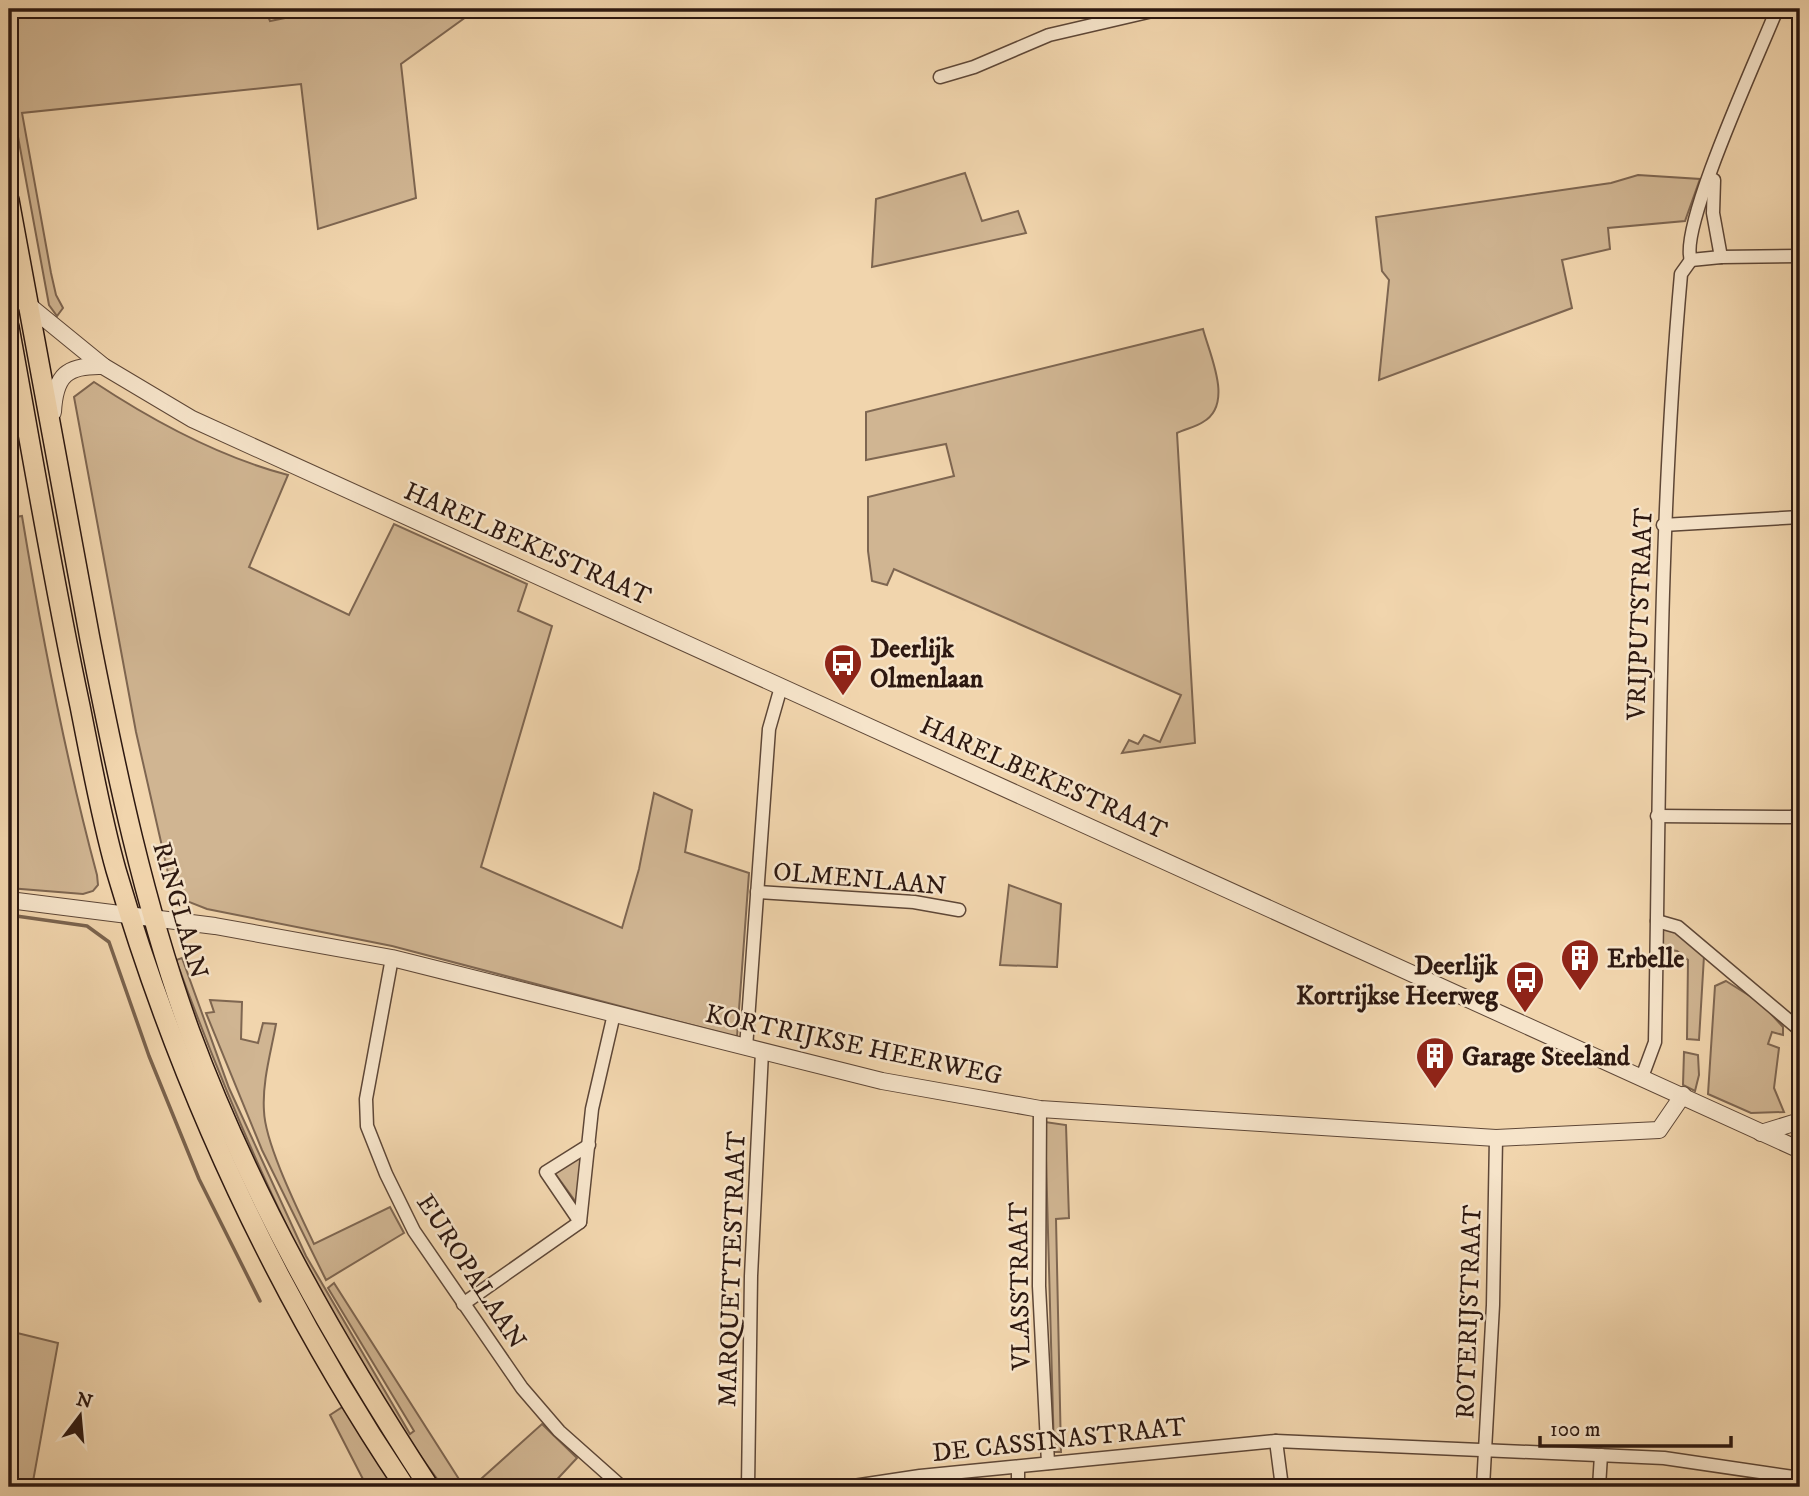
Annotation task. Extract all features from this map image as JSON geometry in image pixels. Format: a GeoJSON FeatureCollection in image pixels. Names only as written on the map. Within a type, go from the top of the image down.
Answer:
{"type":"FeatureCollection","features":[{"type":"Feature","properties":{"kind":"main road","name":"RINGLAAN"},"geometry":{"type":"LineString","coordinates":[[9,200],[20,296],[52,429],[109,735],[154,917],[195,1043],[218,1104],[271,1217],[362,1384],[429,1487]]}},
{"type":"Feature","properties":{"kind":"main road","name":"RINGLAAN"},"geometry":{"type":"LineString","coordinates":[[9,327],[78,697],[115,867],[175,1046],[224,1168],[312,1340],[405,1487]]}},
{"type":"Feature","properties":{"kind":"street"},"geometry":{"type":"LineString","coordinates":[[940,77],[974,67],[1049,35],[1161,9]]}},
{"type":"Feature","properties":{"kind":"street","name":"VRIJPUTSTRAAT"},"geometry":{"type":"LineString","coordinates":[[1642,1077],[1655,1042],[1663,526],[1681,274],[1691,260],[1687,251],[1692,229],[1716,159],[1777,9]]}},
{"type":"Feature","properties":{"kind":"street","name":"VRIJPUTSTRAAT"},"geometry":{"type":"LineString","coordinates":[[1716,159],[1713,213],[1721,257]]}},
{"type":"Feature","properties":{"kind":"street"},"geometry":{"type":"LineString","coordinates":[[1691,260],[1800,256]]}},
{"type":"Feature","properties":{"kind":"street","name":"HARELBEKESTRAAT"},"geometry":{"type":"LineString","coordinates":[[20,296],[103,366],[192,419],[1800,1150]]}},
{"type":"Feature","properties":{"kind":"street"},"geometry":{"type":"LineString","coordinates":[[52,429],[54,398],[64,375],[77,366],[103,366]]}},
{"type":"Feature","properties":{"kind":"street"},"geometry":{"type":"LineString","coordinates":[[1663,526],[1800,517]]}},
{"type":"Feature","properties":{"kind":"street","name":"OLMENLAAN"},"geometry":{"type":"LineString","coordinates":[[754,1050],[757,892],[769,729],[780,687]]}},
{"type":"Feature","properties":{"kind":"street"},"geometry":{"type":"LineString","coordinates":[[1657,816],[1792,817],[1800,811]]}},
{"type":"Feature","properties":{"kind":"street","name":"OLMENLAAN"},"geometry":{"type":"LineString","coordinates":[[757,892],[914,902],[959,910]]}},
{"type":"Feature","properties":{"kind":"street","name":"KORTRIJKSE HEERWEG"},"geometry":{"type":"LineString","coordinates":[[9,900],[154,917],[392,958],[882,1081],[1040,1109],[1496,1138],[1658,1130],[1683,1095]]}},
{"type":"Feature","properties":{"kind":"street"},"geometry":{"type":"LineString","coordinates":[[1657,921],[1678,927],[1800,1030]]}},
{"type":"Feature","properties":{"kind":"street","name":"EUROPALAAN"},"geometry":{"type":"LineString","coordinates":[[392,958],[366,1099],[367,1126],[414,1231],[522,1388],[544,1414],[622,1487]]}},
{"type":"Feature","properties":{"kind":"street"},"geometry":{"type":"LineString","coordinates":[[463,1304],[580,1222],[592,1110],[614,1014]]}},
{"type":"Feature","properties":{"kind":"street","name":"MARQUETTESTRAAT"},"geometry":{"type":"LineString","coordinates":[[748,1487],[754,1050]]}},
{"type":"Feature","properties":{"kind":"street","name":"VLASSTRAAT"},"geometry":{"type":"LineString","coordinates":[[1040,1109],[1039,1286],[1048,1463]]}},
{"type":"Feature","properties":{"kind":"street"},"geometry":{"type":"LineString","coordinates":[[1761,1133],[1800,1121]]}},
{"type":"Feature","properties":{"kind":"street","name":"ROTERIJSTRAAT"},"geometry":{"type":"LineString","coordinates":[[1483,1487],[1493,1305],[1496,1138]]}},
{"type":"Feature","properties":{"kind":"street"},"geometry":{"type":"LineString","coordinates":[[580,1222],[546,1172],[589,1146]]}},
{"type":"Feature","properties":{"kind":"street"},"geometry":{"type":"LineString","coordinates":[[1276,1441],[1282,1487]]}},
{"type":"Feature","properties":{"kind":"street","name":"DE CASSINASTRAAT"},"geometry":{"type":"LineString","coordinates":[[846,1487],[1048,1463],[1276,1441],[1664,1458],[1800,1478]]}},
{"type":"Feature","properties":{"kind":"street"},"geometry":{"type":"LineString","coordinates":[[1599,1487],[1601,1455]]}},
{"type":"Feature","properties":{"kind":"street"},"geometry":{"type":"LineString","coordinates":[[1018,1467],[1018,1487]]}},
{"type":"Feature","properties":{"kind":"shaded area"},"geometry":{"type":"Polygon","coordinates":[[[9,9],[265,9],[270,21],[329,9],[477,9],[401,64],[416,198],[318,229],[301,84],[22,113],[51,273],[56,295],[63,308],[57,316],[49,305],[9,88],[9,9]]]}},
{"type":"Feature","properties":{"kind":"shaded area"},"geometry":{"type":"Polygon","coordinates":[[[965,173],[982,221],[1018,211],[1026,233],[872,267],[876,199],[965,173]]]}},
{"type":"Feature","properties":{"kind":"shaded area"},"geometry":{"type":"Polygon","coordinates":[[[1638,175],[1700,179],[1685,221],[1608,228],[1610,249],[1562,260],[1572,308],[1379,380],[1389,280],[1382,271],[1376,217],[1611,183],[1638,175]]]}},
{"type":"Feature","properties":{"kind":"shaded area"},"geometry":{"type":"Polygon","coordinates":[[[1203,329],[1217,379],[1217,404],[1212,414],[1203,422],[1177,433],[1195,743],[1122,753],[1129,740],[1138,744],[1144,735],[1160,742],[1181,695],[894,569],[887,585],[872,581],[868,551],[868,497],[954,476],[946,444],[866,460],[866,412],[1203,329]]]}},
{"type":"Feature","properties":{"kind":"shaded area"},"geometry":{"type":"Polygon","coordinates":[[[94,382],[212,448],[288,475],[249,567],[349,615],[394,524],[527,584],[518,611],[552,626],[481,867],[622,928],[639,869],[654,793],[692,810],[685,852],[749,873],[737,1037],[392,946],[207,909],[189,902],[171,886],[136,732],[74,397],[94,382]]]}},
{"type":"Feature","properties":{"kind":"shaded area"},"geometry":{"type":"Polygon","coordinates":[[[22,516],[55,696],[97,875],[98,885],[93,891],[83,894],[9,888],[9,518],[22,516]]]}},
{"type":"Feature","properties":{"kind":"shaded area"},"geometry":{"type":"Polygon","coordinates":[[[1009,885],[1061,904],[1057,967],[1000,965],[1009,885]]]}},
{"type":"Feature","properties":{"kind":"shaded area"},"geometry":{"type":"Polygon","coordinates":[[[1675,929],[1704,956],[1699,1040],[1687,1039],[1688,960],[1677,951],[1662,949],[1663,930],[1675,929]]]}},
{"type":"Feature","properties":{"kind":"shaded area"},"geometry":{"type":"Polygon","coordinates":[[[182,958],[229,1088],[306,1256],[410,1434],[414,1431],[328,1288],[334,1283],[464,1487],[443,1487],[400,1426],[324,1299],[290,1233],[230,1098],[176,960],[182,958]]]}},
{"type":"Feature","properties":{"kind":"shaded area"},"geometry":{"type":"Polygon","coordinates":[[[1726,981],[1761,1003],[1783,1027],[1783,1035],[1772,1032],[1768,1044],[1779,1048],[1774,1088],[1784,1112],[1751,1113],[1708,1094],[1715,986],[1726,981]]]}},
{"type":"Feature","properties":{"kind":"shaded area"},"geometry":{"type":"Polygon","coordinates":[[[210,1000],[242,1002],[241,1039],[258,1043],[263,1023],[276,1024],[264,1089],[266,1125],[284,1178],[314,1244],[390,1207],[404,1233],[326,1280],[262,1150],[206,1013],[214,1012],[210,1000]]]}},
{"type":"Feature","properties":{"kind":"shaded area"},"geometry":{"type":"Polygon","coordinates":[[[1684,1052],[1698,1055],[1699,1075],[1695,1091],[1683,1085],[1684,1052]]]}},
{"type":"Feature","properties":{"kind":"shaded area"},"geometry":{"type":"Polygon","coordinates":[[[1045,1122],[1066,1125],[1069,1218],[1056,1219],[1061,1452],[1054,1452],[1045,1122]]]}},
{"type":"Feature","properties":{"kind":"shaded area"},"geometry":{"type":"Polygon","coordinates":[[[581,1155],[578,1205],[554,1172],[581,1155]]]}},
{"type":"Feature","properties":{"kind":"shaded area"},"geometry":{"type":"Polygon","coordinates":[[[9,1331],[58,1343],[32,1487],[9,1487],[9,1331]]]}},
{"type":"Feature","properties":{"kind":"shaded area"},"geometry":{"type":"Polygon","coordinates":[[[344,1406],[397,1487],[367,1487],[330,1415],[344,1406]]]}},
{"type":"Feature","properties":{"kind":"shaded area"},"geometry":{"type":"Polygon","coordinates":[[[542,1424],[577,1458],[550,1487],[472,1487],[542,1424]]]}},
{"type":"Feature","properties":{"kind":"waterway"},"geometry":{"type":"LineString","coordinates":[[9,915],[87,926],[109,942],[149,1056],[199,1179],[260,1301]]}},
{"type":"Feature","properties":{"kind":"place","name":"Deerlijk Olmenlaan"},"geometry":{"type":"Point","coordinates":[843,697]}},
{"type":"Feature","properties":{"kind":"place","name":"Erbelle"},"geometry":{"type":"Point","coordinates":[1580,992]}},
{"type":"Feature","properties":{"kind":"place","name":"Deerlijk Kortrijkse Heerweg"},"geometry":{"type":"Point","coordinates":[1525,1014]}},
{"type":"Feature","properties":{"kind":"place","name":"Garage Steeland"},"geometry":{"type":"Point","coordinates":[1435,1090]}}]}
